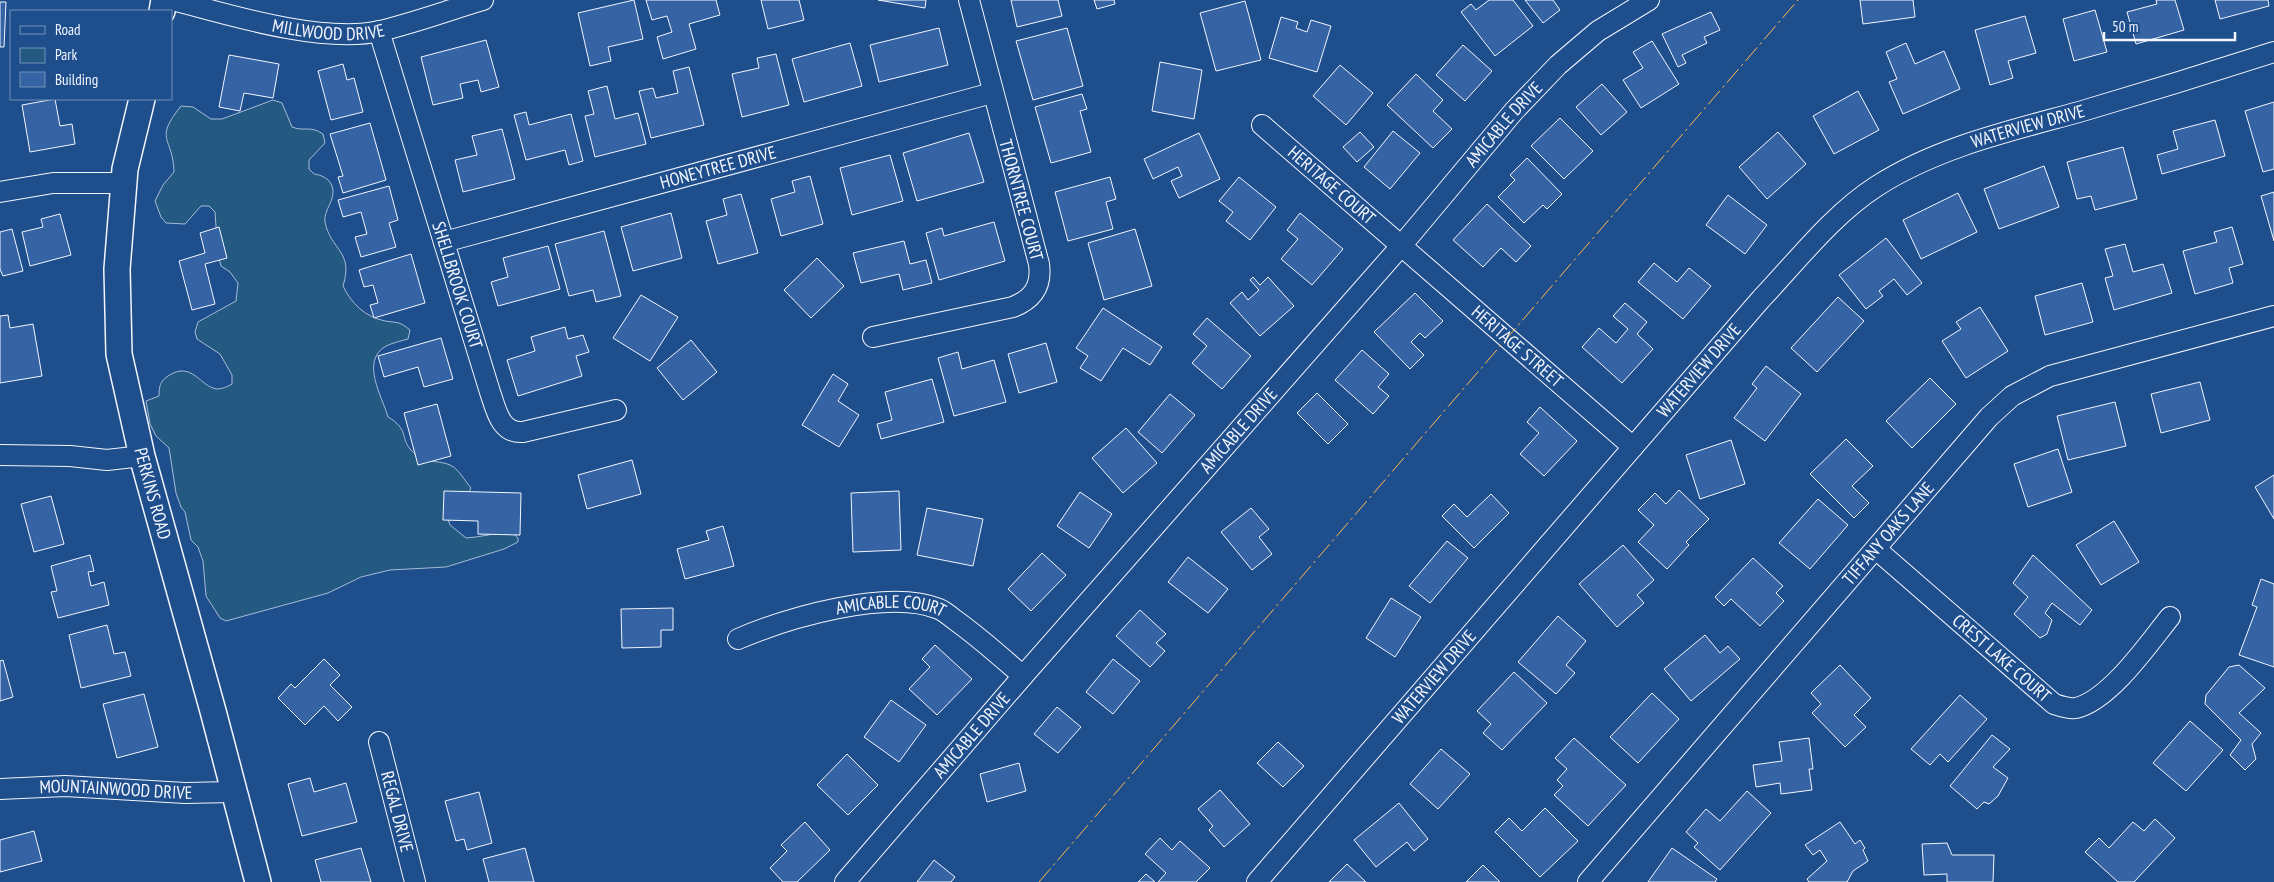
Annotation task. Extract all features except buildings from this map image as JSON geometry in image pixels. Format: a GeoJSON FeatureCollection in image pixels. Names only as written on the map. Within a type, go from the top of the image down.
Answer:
{"type":"FeatureCollection","features":[{"type":"Feature","properties":{"kind":"main road","name":"PERKINS ROAD"},"geometry":{"type":"LineString","coordinates":[[142,100],[124,183],[117,269],[119,354],[142,456],[258,882]]}},
{"type":"Feature","properties":{"kind":"street","name":"MILLWOOD DRIVE"},"geometry":{"type":"LineString","coordinates":[[173,0],[277,26],[326,32],[379,31],[483,0]]}},
{"type":"Feature","properties":{"kind":"street","name":"THORNTREE COURT"},"geometry":{"type":"LineString","coordinates":[[873,336],[1013,307],[1028,299],[1038,288],[1039,264],[992,93],[969,0]]}},
{"type":"Feature","properties":{"kind":"street","name":"AMICABLE DRIVE"},"geometry":{"type":"LineString","coordinates":[[845,882],[1023,676],[1401,246],[1514,111],[1558,64],[1598,31],[1649,0]]}},
{"type":"Feature","properties":{"kind":"street","name":"SHELLBROOK COURT"},"geometry":{"type":"LineString","coordinates":[[379,31],[490,392],[505,428],[514,432],[529,431],[616,410]]}},
{"type":"Feature","properties":{"kind":"street","name":"WATERVIEW DRIVE"},"geometry":{"type":"LineString","coordinates":[[1257,882],[1761,298],[1847,208],[1878,186],[1917,164],[1973,142],[2146,92],[2274,52]]}},
{"type":"Feature","properties":{"kind":"street","name":"HONEYTREE DRIVE"},"geometry":{"type":"LineString","coordinates":[[444,242],[992,93]]}},
{"type":"Feature","properties":{"kind":"street","name":"HERITAGE COURT"},"geometry":{"type":"LineString","coordinates":[[1262,124],[1401,246]]}},
{"type":"Feature","properties":{"kind":"street"},"geometry":{"type":"LineString","coordinates":[[0,192],[53,183],[124,183]]}},
{"type":"Feature","properties":{"kind":"street","name":"HERITAGE STREET"},"geometry":{"type":"LineString","coordinates":[[1401,246],[1633,448]]}},
{"type":"Feature","properties":{"kind":"street","name":"TIFFANY OAKS LANE"},"geometry":{"type":"LineString","coordinates":[[1588,882],[1877,550],[1989,418],[2012,396],[2050,376],[2082,366],[2274,316]]}},
{"type":"Feature","properties":{"kind":"street"},"geometry":{"type":"LineString","coordinates":[[0,455],[70,456],[107,460],[142,456]]}},
{"type":"Feature","properties":{"kind":"street","name":"CREST LAKE COURT"},"geometry":{"type":"LineString","coordinates":[[1877,550],[2054,704],[2074,709],[2091,702],[2122,676],[2170,617]]}},
{"type":"Feature","properties":{"kind":"street","name":"AMICABLE COURT"},"geometry":{"type":"LineString","coordinates":[[738,639],[768,626],[797,618],[875,602],[905,602],[939,609],[970,631],[1023,676]]}},
{"type":"Feature","properties":{"kind":"street","name":"REGAL DRIVE"},"geometry":{"type":"LineString","coordinates":[[379,742],[416,882]]}},
{"type":"Feature","properties":{"kind":"street","name":"MOUNTAINWOOD DRIVE"},"geometry":{"type":"LineString","coordinates":[[0,789],[66,786],[185,793],[234,792]]}},
{"type":"Feature","properties":{"kind":"green space"},"geometry":{"type":"Polygon","coordinates":[[[273,100],[282,103],[292,127],[311,129],[323,134],[325,143],[309,160],[309,169],[314,174],[327,179],[332,186],[333,195],[326,213],[325,222],[328,232],[344,258],[346,274],[343,286],[346,292],[365,313],[378,319],[396,322],[410,330],[408,339],[386,346],[378,352],[374,360],[375,379],[388,417],[395,421],[402,430],[408,446],[416,455],[425,460],[445,463],[453,467],[471,488],[466,497],[446,513],[450,525],[466,538],[513,533],[518,538],[518,542],[504,549],[446,567],[390,570],[361,577],[328,593],[226,621],[220,618],[206,596],[203,561],[198,547],[191,540],[185,512],[176,493],[169,448],[156,436],[150,424],[146,401],[159,396],[162,382],[165,378],[176,372],[190,373],[217,389],[232,384],[232,375],[220,354],[197,339],[195,332],[198,322],[236,301],[238,283],[230,272],[221,266],[218,255],[215,212],[209,206],[201,206],[185,224],[166,223],[161,217],[155,201],[163,185],[174,172],[166,133],[173,117],[181,106],[193,107],[211,119],[222,119],[273,100]]]}},
{"type":"Feature","properties":{"kind":"power"},"geometry":{"type":"LineString","coordinates":[[1039,882],[1798,0]]}}]}
